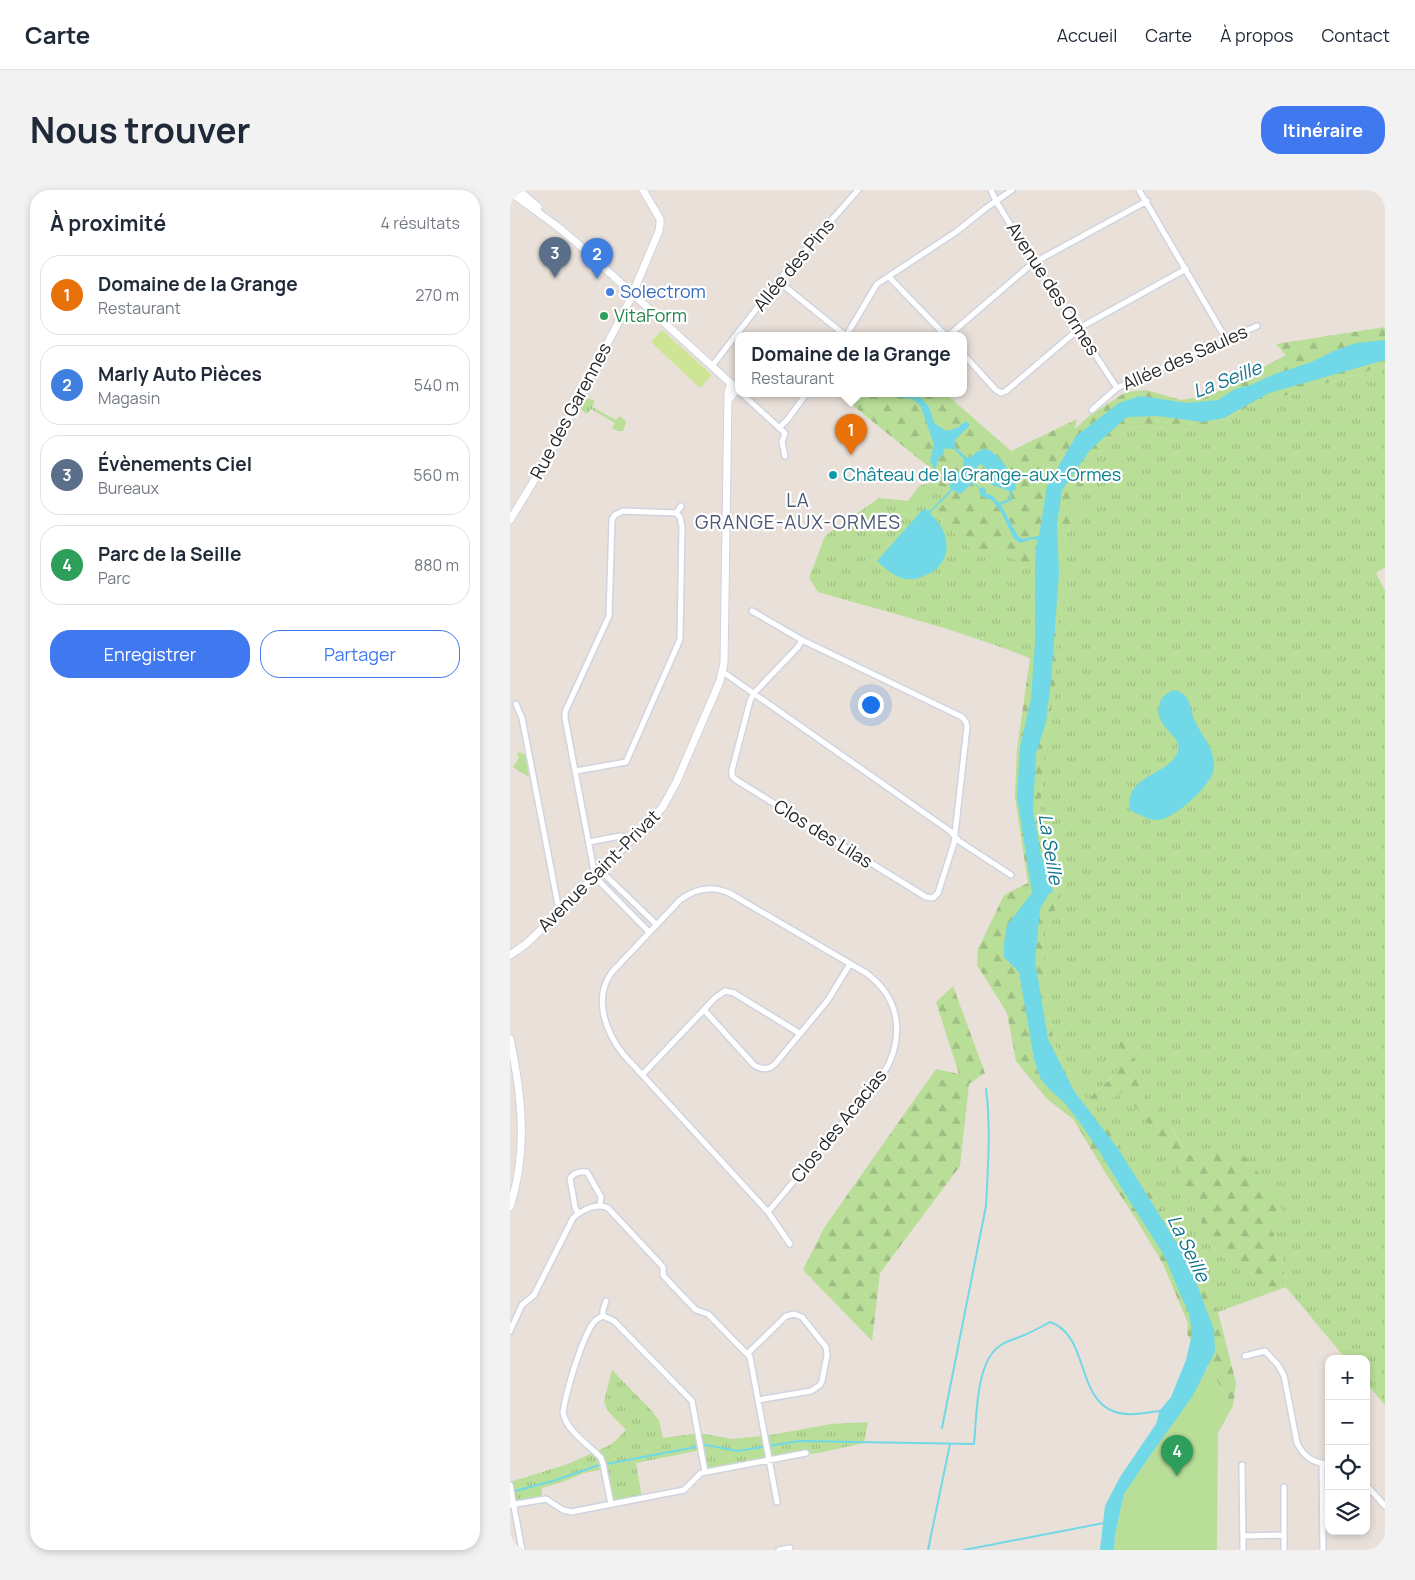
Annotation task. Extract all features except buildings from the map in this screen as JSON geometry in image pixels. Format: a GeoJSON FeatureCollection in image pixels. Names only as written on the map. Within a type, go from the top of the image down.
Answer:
{"type":"FeatureCollection","features":[{"type":"Feature","properties":{"kind":"street"},"geometry":{"type":"LineString","coordinates":[[518,190],[735,387]]}},
{"type":"Feature","properties":{"kind":"street","name":"Rue des Garennes"},"geometry":{"type":"LineString","coordinates":[[510,520],[546,461],[632,293],[660,224],[658,215],[643,190]]}},
{"type":"Feature","properties":{"kind":"street","name":"Allée des Pins"},"geometry":{"type":"LineString","coordinates":[[738,332],[778,280],[858,190]]}},
{"type":"Feature","properties":{"kind":"street","name":"Avenue des Ormes"},"geometry":{"type":"LineString","coordinates":[[991,190],[996,202],[1117,388]]}},
{"type":"Feature","properties":{"kind":"street"},"geometry":{"type":"LineString","coordinates":[[848,332],[877,284],[956,232],[1012,190]]}},
{"type":"Feature","properties":{"kind":"street"},"geometry":{"type":"LineString","coordinates":[[1139,190],[1226,339]]}},
{"type":"Feature","properties":{"kind":"street"},"geometry":{"type":"LineString","coordinates":[[510,192],[558,227]]}},
{"type":"Feature","properties":{"kind":"street"},"geometry":{"type":"LineString","coordinates":[[952,332],[1035,263],[1147,201]]}},
{"type":"Feature","properties":{"kind":"street"},"geometry":{"type":"LineString","coordinates":[[967,358],[996,390],[1006,391],[1079,329],[1186,270]]}},
{"type":"Feature","properties":{"kind":"street"},"geometry":{"type":"LineString","coordinates":[[889,277],[943,332]]}},
{"type":"Feature","properties":{"kind":"street"},"geometry":{"type":"LineString","coordinates":[[778,280],[841,332]]}},
{"type":"Feature","properties":{"kind":"street","name":"Allée des Saules"},"geometry":{"type":"LineString","coordinates":[[1092,410],[1117,388],[1257,326]]}},
{"type":"Feature","properties":{"kind":"street","name":"Allée des Pins"},"geometry":{"type":"LineString","coordinates":[[712,366],[735,336]]}},
{"type":"Feature","properties":{"kind":"street","name":"Avenue Saint-Privat"},"geometry":{"type":"LineString","coordinates":[[510,955],[526,944],[656,816],[672,792],[720,681],[723,672],[728,393],[731,383]]}},
{"type":"Feature","properties":{"kind":"street"},"geometry":{"type":"LineString","coordinates":[[729,399],[735,394]]}},
{"type":"Feature","properties":{"kind":"street"},"geometry":{"type":"LineString","coordinates":[[745,397],[785,433],[782,442],[785,456]]}},
{"type":"Feature","properties":{"kind":"street"},"geometry":{"type":"LineString","coordinates":[[779,428],[804,397]]}},
{"type":"Feature","properties":{"kind":"street"},"geometry":{"type":"LineString","coordinates":[[676,513],[681,506]]}},
{"type":"Feature","properties":{"kind":"street"},"geometry":{"type":"LineString","coordinates":[[576,771],[626,762],[680,639],[682,527],[680,517],[676,513],[623,512],[615,515],[612,519],[609,616],[565,718],[594,870],[649,932]]}},
{"type":"Feature","properties":{"kind":"street","name":"Clos des Lilas"},"geometry":{"type":"LineString","coordinates":[[752,611],[802,640],[964,719],[967,727],[954,843],[938,893],[933,898],[909,887],[732,776],[750,701],[754,693],[798,647],[802,640]]}},
{"type":"Feature","properties":{"kind":"street"},"geometry":{"type":"LineString","coordinates":[[723,672],[955,836],[959,841],[1011,875]]}},
{"type":"Feature","properties":{"kind":"street"},"geometry":{"type":"LineString","coordinates":[[516,704],[522,718],[558,905],[562,909]]}},
{"type":"Feature","properties":{"kind":"street"},"geometry":{"type":"LineString","coordinates":[[589,842],[620,836],[629,842]]}},
{"type":"Feature","properties":{"kind":"street"},"geometry":{"type":"LineString","coordinates":[[598,874],[656,924]]}},
{"type":"Feature","properties":{"kind":"street","name":"Clos des Acacias"},"geometry":{"type":"LineString","coordinates":[[768,1212],[882,1076],[894,1054],[897,1038],[896,1022],[888,998],[878,983],[872,978],[731,894],[718,889],[701,889],[686,896],[656,924],[607,978],[602,992],[606,1023],[623,1054],[768,1212],[790,1244]]}},
{"type":"Feature","properties":{"kind":"street"},"geometry":{"type":"LineString","coordinates":[[704,1010],[754,1065],[760,1068],[768,1068],[775,1064],[828,1000],[850,964]]}},
{"type":"Feature","properties":{"kind":"street"},"geometry":{"type":"LineString","coordinates":[[642,1074],[719,994],[728,991],[799,1034]]}},
{"type":"Feature","properties":{"kind":"street"},"geometry":{"type":"LineString","coordinates":[[510,1039],[522,1114],[519,1169],[510,1207]]}},
{"type":"Feature","properties":{"kind":"street"},"geometry":{"type":"LineString","coordinates":[[578,1214],[570,1178],[573,1174],[582,1171],[587,1172],[601,1197],[600,1205]]}},
{"type":"Feature","properties":{"kind":"street"},"geometry":{"type":"LineString","coordinates":[[510,1330],[522,1305],[534,1295],[570,1221],[578,1214],[600,1205],[612,1211],[663,1267],[664,1276],[696,1310],[708,1314],[747,1354],[751,1362],[777,1502]]}},
{"type":"Feature","properties":{"kind":"street"},"geometry":{"type":"LineString","coordinates":[[603,1316],[606,1301]]}},
{"type":"Feature","properties":{"kind":"street"},"geometry":{"type":"LineString","coordinates":[[747,1354],[786,1316],[794,1314],[802,1317],[824,1343],[827,1351],[822,1380],[816,1388],[811,1391],[758,1400]]}},
{"type":"Feature","properties":{"kind":"street"},"geometry":{"type":"LineString","coordinates":[[610,1504],[603,1465],[597,1454],[566,1423],[563,1412],[572,1376],[585,1340],[592,1324],[597,1318],[603,1316],[614,1321],[688,1396],[694,1407],[705,1472]]}},
{"type":"Feature","properties":{"kind":"street"},"geometry":{"type":"LineString","coordinates":[[1245,1356],[1265,1351],[1278,1366],[1284,1376],[1297,1443],[1309,1458],[1314,1462],[1322,1464],[1323,1550]]}},
{"type":"Feature","properties":{"kind":"street"},"geometry":{"type":"LineString","coordinates":[[512,1504],[546,1499],[568,1512],[684,1490],[699,1474],[705,1472],[806,1453]]}},
{"type":"Feature","properties":{"kind":"street"},"geometry":{"type":"LineString","coordinates":[[1242,1465],[1243,1550]]}},
{"type":"Feature","properties":{"kind":"street"},"geometry":{"type":"LineString","coordinates":[[1284,1488],[1284,1550]]}},
{"type":"Feature","properties":{"kind":"street"},"geometry":{"type":"LineString","coordinates":[[1370,1489],[1385,1506]]}},
{"type":"Feature","properties":{"kind":"street"},"geometry":{"type":"LineString","coordinates":[[511,1490],[512,1504],[522,1550]]}},
{"type":"Feature","properties":{"kind":"street"},"geometry":{"type":"LineString","coordinates":[[1243,1536],[1284,1535]]}},
{"type":"Feature","properties":{"kind":"street"},"geometry":{"type":"LineString","coordinates":[[779,1550],[790,1548]]}},
{"type":"Feature","properties":{"kind":"green space"},"geometry":{"type":"Polygon","coordinates":[[[1385,327],[1385,366],[1253,405],[1200,430],[1132,426],[1094,458],[1061,553],[1063,576],[1056,654],[1055,691],[1045,740],[1040,809],[1043,816],[1041,837],[1044,855],[1057,892],[1054,918],[1042,936],[1050,1024],[1061,1066],[1087,1100],[1115,1075],[1122,1055],[1119,1039],[1128,1043],[1147,1099],[1161,1111],[1188,1155],[1226,1148],[1244,1156],[1276,1193],[1284,1217],[1271,1229],[1280,1246],[1286,1287],[1264,1295],[1254,1271],[1216,1254],[1164,1142],[1123,1092],[1094,1109],[1198,1265],[1218,1312],[1236,1383],[1233,1406],[1187,1334],[1188,1323],[1163,1264],[1133,1214],[1073,1119],[1047,1099],[1016,1061],[1007,1013],[977,965],[978,949],[1004,895],[1028,883],[1015,797],[1017,749],[1030,658],[1031,594],[1036,567],[993,552],[980,558],[935,515],[952,493],[932,482],[934,471],[846,400],[848,397],[949,397],[1011,451],[1077,419],[1075,429],[1089,416],[1126,392],[1146,390],[1181,400],[1211,395],[1286,355],[1276,344],[1385,327]]]}},
{"type":"Feature","properties":{"kind":"green space"},"geometry":{"type":"Polygon","coordinates":[[[662,330],[712,375],[700,388],[651,342],[662,330]]]}},
{"type":"Feature","properties":{"kind":"green space"},"geometry":{"type":"Polygon","coordinates":[[[1385,366],[1385,567],[1376,573],[1385,591],[1385,1405],[1370,1388],[1370,1355],[1343,1355],[1286,1287],[1280,1246],[1226,1148],[1188,1155],[1172,1128],[1125,1093],[1164,1142],[1216,1254],[1254,1271],[1264,1295],[1218,1312],[1198,1265],[1148,1188],[1093,1109],[1114,1075],[1087,1100],[1061,1066],[1050,1024],[1042,935],[1054,918],[1057,892],[1044,855],[1041,837],[1043,816],[1040,809],[1045,740],[1055,691],[1055,669],[968,636],[818,592],[809,578],[825,536],[879,498],[908,501],[919,486],[932,482],[962,502],[1061,553],[1094,458],[1132,426],[1200,430],[1253,405],[1385,366]]]}},
{"type":"Feature","properties":{"kind":"green space"},"geometry":{"type":"Polygon","coordinates":[[[585,398],[595,401],[592,407],[616,420],[619,416],[626,421],[623,431],[612,428],[615,423],[591,409],[587,414],[584,412],[580,403],[585,398]]]}},
{"type":"Feature","properties":{"kind":"green space"},"geometry":{"type":"Polygon","coordinates":[[[517,752],[525,754],[529,777],[513,767],[519,758],[517,752]]]}},
{"type":"Feature","properties":{"kind":"green space"},"geometry":{"type":"Polygon","coordinates":[[[953,986],[985,1073],[969,1084],[960,1166],[880,1273],[872,1341],[803,1270],[824,1228],[936,1069],[959,1074],[936,1002],[953,986]]]}},
{"type":"Feature","properties":{"kind":"green space"},"geometry":{"type":"Polygon","coordinates":[[[1208,1367],[1233,1406],[1218,1433],[1217,1550],[1114,1550],[1115,1535],[1124,1494],[1208,1367]]]}},
{"type":"Feature","properties":{"kind":"green space"},"geometry":{"type":"Polygon","coordinates":[[[612,1370],[659,1420],[663,1438],[699,1433],[732,1439],[771,1435],[831,1424],[868,1422],[864,1443],[705,1472],[701,1450],[636,1463],[642,1498],[611,1504],[604,1469],[584,1473],[542,1488],[541,1500],[514,1504],[510,1482],[568,1464],[612,1444],[626,1430],[607,1410],[604,1401],[612,1370]]]}},
{"type":"Feature","properties":{"kind":"water"},"geometry":{"type":"Polygon","coordinates":[[[1385,340],[1385,360],[1269,393],[1224,418],[1202,422],[1158,416],[1127,417],[1090,450],[1062,490],[1057,524],[1059,573],[1051,681],[1046,722],[1036,754],[1033,811],[1041,854],[1053,891],[1048,895],[1040,909],[1035,961],[1048,1039],[1074,1091],[1119,1150],[1190,1266],[1214,1330],[1215,1352],[1192,1397],[1124,1494],[1115,1535],[1114,1550],[1100,1550],[1105,1506],[1120,1477],[1156,1424],[1160,1410],[1171,1397],[1186,1360],[1192,1334],[1189,1313],[1164,1255],[1098,1149],[1063,1101],[1040,1078],[1034,1059],[1019,972],[1004,957],[1007,925],[1032,893],[1017,796],[1020,747],[1031,699],[1035,643],[1035,559],[1037,540],[1032,539],[1021,543],[1014,539],[1001,512],[992,500],[980,494],[979,488],[973,483],[960,494],[953,490],[930,514],[938,522],[946,540],[944,558],[932,572],[916,579],[904,579],[887,570],[877,561],[924,508],[927,511],[931,510],[951,489],[948,476],[961,470],[964,459],[953,448],[945,448],[943,454],[938,459],[935,472],[930,460],[934,445],[921,407],[912,398],[906,399],[902,397],[919,397],[922,399],[929,407],[934,423],[946,431],[957,428],[966,421],[970,425],[956,439],[954,446],[967,458],[984,449],[994,453],[999,458],[1013,478],[1016,489],[1011,492],[1012,500],[1001,505],[1018,536],[1022,539],[1039,536],[1047,486],[1076,436],[1119,403],[1140,396],[1187,403],[1218,400],[1235,389],[1251,385],[1272,375],[1309,363],[1356,343],[1385,340]],[[980,464],[977,467],[975,483],[980,488],[986,489],[986,493],[993,496],[999,503],[1009,499],[1009,491],[992,484],[988,479],[984,466],[980,464]]]}},
{"type":"Feature","properties":{"kind":"water"},"geometry":{"type":"Polygon","coordinates":[[[1173,690],[1183,694],[1188,701],[1196,724],[1212,752],[1214,760],[1213,770],[1205,786],[1182,808],[1166,818],[1155,820],[1130,810],[1130,798],[1140,782],[1166,766],[1178,751],[1176,740],[1163,724],[1158,711],[1162,699],[1173,690]]]}},
{"type":"Feature","properties":{"kind":"waterway"},"geometry":{"type":"LineString","coordinates":[[942,1428],[986,1206],[989,1133],[986,1089]]}},
{"type":"Feature","properties":{"kind":"waterway"},"geometry":{"type":"LineString","coordinates":[[512,1492],[556,1480],[596,1466],[706,1445],[738,1451],[799,1441],[974,1444],[979,1391],[986,1364],[992,1353],[1001,1345],[1050,1322],[1063,1329],[1071,1340],[1078,1353],[1087,1381],[1102,1405],[1115,1412],[1126,1414],[1161,1411]]}},
{"type":"Feature","properties":{"kind":"waterway"},"geometry":{"type":"LineString","coordinates":[[928,1550],[950,1444]]}},
{"type":"Feature","properties":{"kind":"waterway"},"geometry":{"type":"LineString","coordinates":[[964,1550],[1104,1523]]}},
{"type":"Feature","properties":{"kind":"place","name":"Évènements Ciel"},"geometry":{"type":"Point","coordinates":[555,278]}},
{"type":"Feature","properties":{"kind":"place","name":"Marly Auto Pièces"},"geometry":{"type":"Point","coordinates":[597,279]}},
{"type":"Feature","properties":{"kind":"place","name":"Solectrom"},"geometry":{"type":"Point","coordinates":[610,292]}},
{"type":"Feature","properties":{"kind":"place","name":"VitaForm"},"geometry":{"type":"Point","coordinates":[604,316]}},
{"type":"Feature","properties":{"kind":"place","name":"Domaine de la Grange"},"geometry":{"type":"Point","coordinates":[851,455]}},
{"type":"Feature","properties":{"kind":"place","name":"Château de la Grange-aux-Ormes"},"geometry":{"type":"Point","coordinates":[833,475]}},
{"type":"Feature","properties":{"kind":"place","name":"Parc de la Seille"},"geometry":{"type":"Point","coordinates":[1177,1476]}},
{"type":"Feature","properties":{"kind":"district","name":"LA GRANGE-AUX-ORMES"},"geometry":{"type":"Point","coordinates":[798,511]}},
{"type":"Feature","properties":{"kind":"water label","name":"La Seille"},"geometry":{"type":"Point","coordinates":[1227,379]}},
{"type":"Feature","properties":{"kind":"water label","name":"La Seille"},"geometry":{"type":"Point","coordinates":[1051,849]}},
{"type":"Feature","properties":{"kind":"water label","name":"La Seille"},"geometry":{"type":"Point","coordinates":[1189,1248]}}]}
